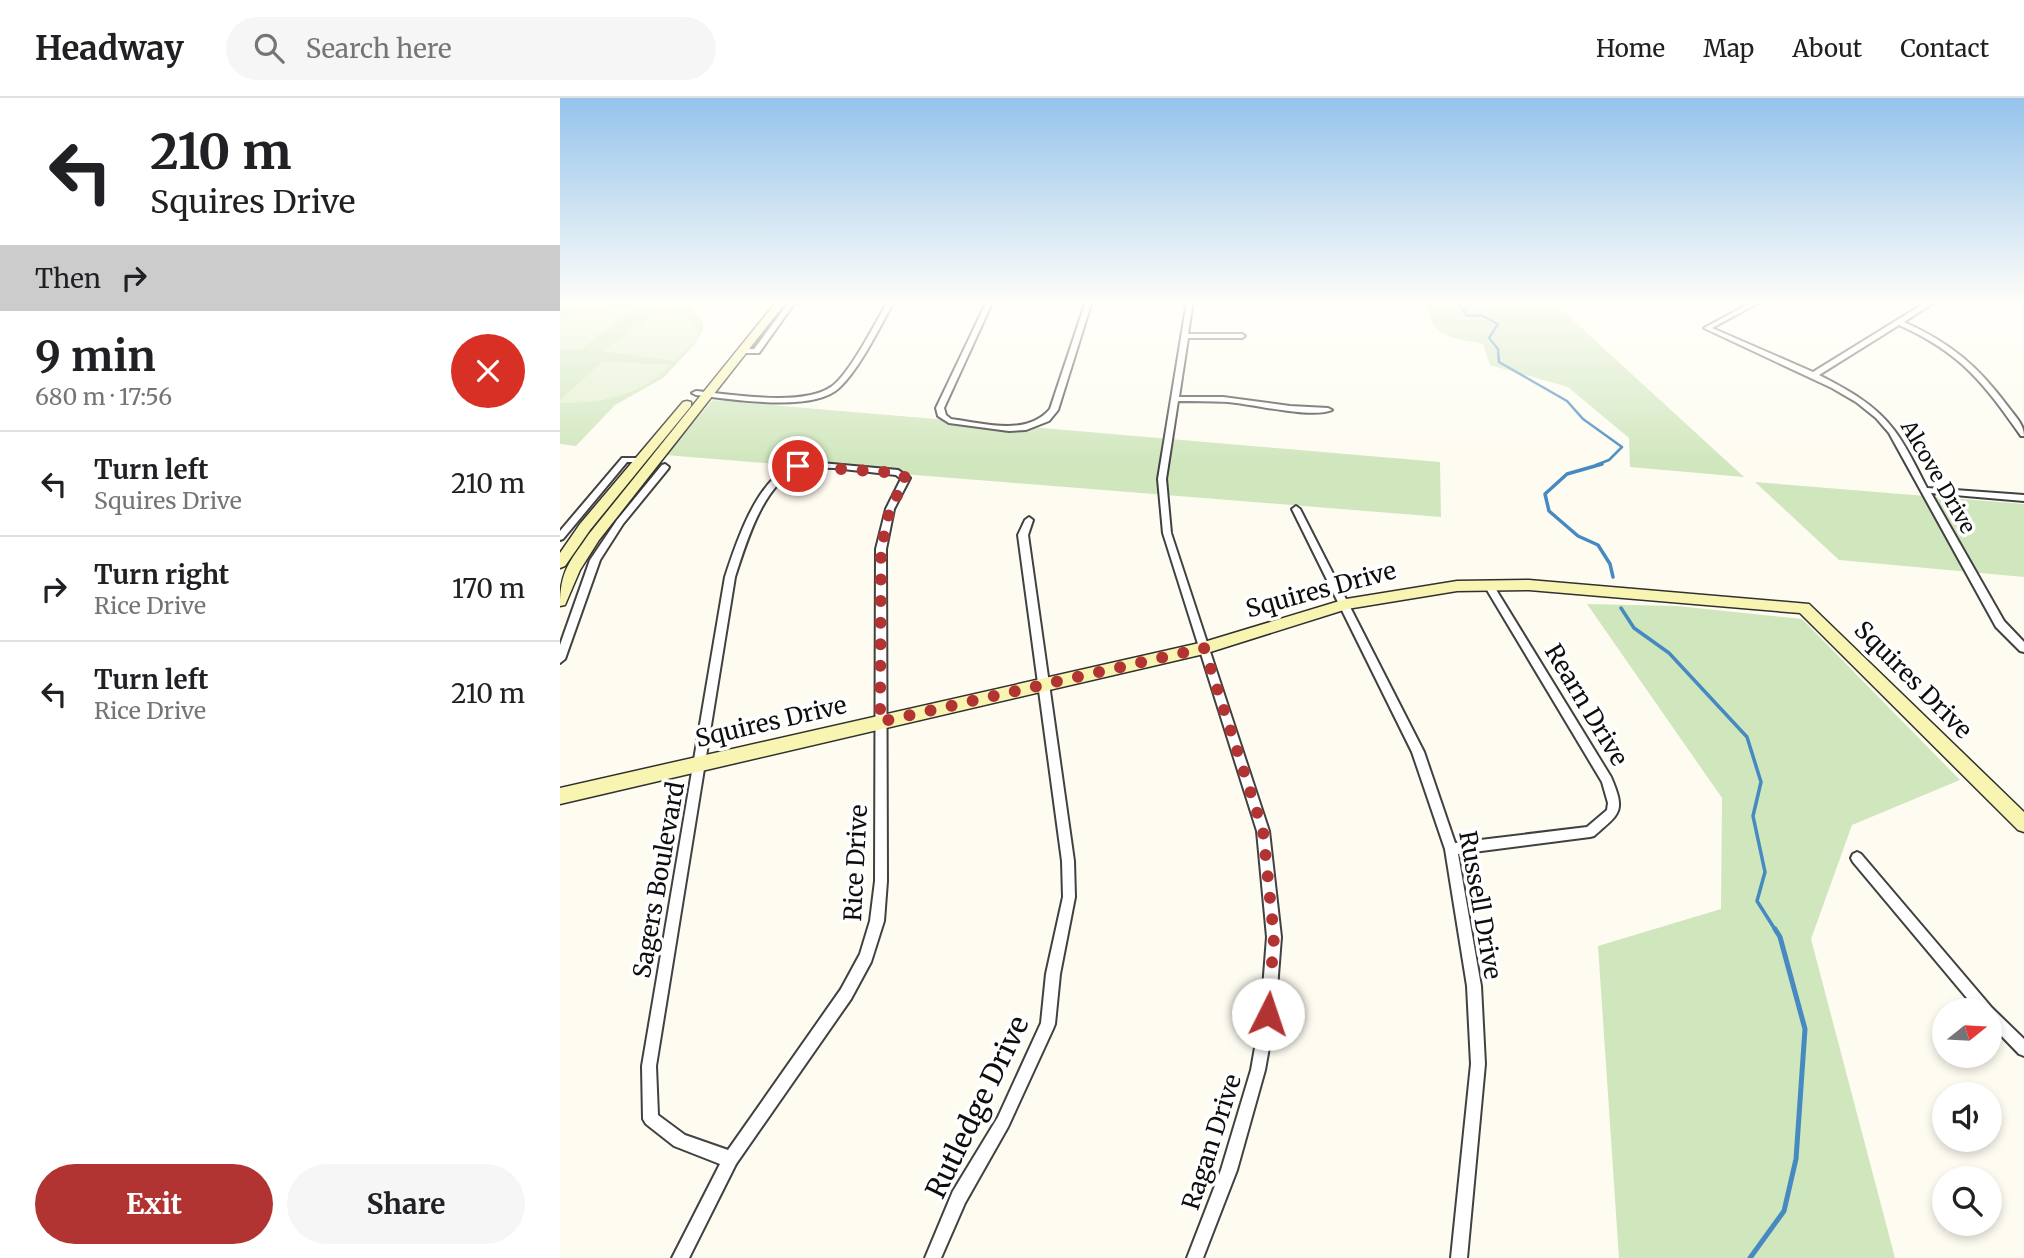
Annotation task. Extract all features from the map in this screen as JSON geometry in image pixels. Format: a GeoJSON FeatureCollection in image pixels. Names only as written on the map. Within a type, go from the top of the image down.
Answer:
{"type":"FeatureCollection","features":[{"type":"Feature","properties":{"kind":"street"},"geometry":{"type":"LineString","coordinates":[[703,394],[731,355]]}},
{"type":"Feature","properties":{"kind":"street"},"geometry":{"type":"LineString","coordinates":[[560,563],[584,527],[645,463],[703,394],[740,355]]}},
{"type":"Feature","properties":{"kind":"street"},"geometry":{"type":"LineString","coordinates":[[703,394],[793,400],[825,394],[839,383],[857,355]]}},
{"type":"Feature","properties":{"kind":"street"},"geometry":{"type":"LineString","coordinates":[[964,355],[940,408],[942,416],[949,421],[988,427],[1023,428],[1046,419],[1054,410],[1072,355]]}},
{"type":"Feature","properties":{"kind":"street","name":"Ragan Drive"},"geometry":{"type":"LineString","coordinates":[[1182,355],[1162,479],[1167,533],[1263,831],[1274,937],[1268,1014],[1258,1070],[1229,1170],[1195,1258]]}},
{"type":"Feature","properties":{"kind":"street","name":"Alcove Drive"},"geometry":{"type":"LineString","coordinates":[[1766,355],[1853,396],[1881,417],[1891,430],[2000,624],[2024,648]]}},
{"type":"Feature","properties":{"kind":"street"},"geometry":{"type":"LineString","coordinates":[[1812,376],[1845,355]]}},
{"type":"Feature","properties":{"kind":"street"},"geometry":{"type":"LineString","coordinates":[[1960,355],[1981,375],[2024,433]]}},
{"type":"Feature","properties":{"kind":"street"},"geometry":{"type":"LineString","coordinates":[[1176,399],[1232,400],[1297,410],[1328,410]]}},
{"type":"Feature","properties":{"kind":"street"},"geometry":{"type":"LineString","coordinates":[[560,537],[625,460],[665,467],[620,522],[595,560],[560,659]]}},
{"type":"Feature","properties":{"kind":"street"},"geometry":{"type":"LineString","coordinates":[[560,601],[573,569],[645,463]]}},
{"type":"Feature","properties":{"kind":"street","name":"Sagers Boulevard"},"geometry":{"type":"LineString","coordinates":[[731,1158],[687,1146],[670,1136],[651,1119],[649,1066],[730,577],[747,531],[765,497],[788,469],[805,465],[850,469]]}},
{"type":"Feature","properties":{"kind":"street","name":"Rice Drive"},"geometry":{"type":"LineString","coordinates":[[680,1258],[731,1158],[846,994],[866,957],[877,921],[881,881],[881,549],[890,509],[906,478],[898,473],[850,469]]}},
{"type":"Feature","properties":{"kind":"street"},"geometry":{"type":"LineString","coordinates":[[1925,490],[2024,498]]}},
{"type":"Feature","properties":{"kind":"street","name":"Russell Drive"},"geometry":{"type":"LineString","coordinates":[[1296,509],[1418,752],[1451,849],[1474,986],[1478,1064],[1459,1258]]}},
{"type":"Feature","properties":{"kind":"street","name":"Rutledge Drive"},"geometry":{"type":"LineString","coordinates":[[933,1258],[959,1197],[1003,1122],[1048,1024],[1054,974],[1069,897],[1068,861],[1023,535],[1028,520]]}},
{"type":"Feature","properties":{"kind":"street","name":"Squires Drive"},"geometry":{"type":"LineString","coordinates":[[560,796],[1204,648],[1346,604],[1415,591],[1489,585],[1555,587],[1804,608],[2024,824]]}},
{"type":"Feature","properties":{"kind":"street","name":"Rearn Drive"},"geometry":{"type":"LineString","coordinates":[[1451,849],[1590,832],[1612,813],[1615,803],[1607,781],[1489,585]]}},
{"type":"Feature","properties":{"kind":"street"},"geometry":{"type":"LineString","coordinates":[[1857,858],[1976,998]]}},
{"type":"Feature","properties":{"kind":"street"},"geometry":{"type":"LineString","coordinates":[[2002,1026],[2024,1049]]}},
{"type":"Feature","properties":{"kind":"green space"},"geometry":{"type":"Polygon","coordinates":[[[560,355],[684,355],[663,378],[615,405],[576,446],[560,444],[560,355]]]}},
{"type":"Feature","properties":{"kind":"green space"},"geometry":{"type":"Polygon","coordinates":[[[632,355],[681,355],[675,361],[632,355]]]}},
{"type":"Feature","properties":{"kind":"green space"},"geometry":{"type":"Polygon","coordinates":[[[1487,355],[1611,355],[1744,477],[1630,467],[1629,438],[1568,387],[1490,365],[1487,355]]]}},
{"type":"Feature","properties":{"kind":"green space"},"geometry":{"type":"Polygon","coordinates":[[[602,362],[671,364],[648,383],[620,396],[590,402],[560,403],[560,400],[602,362]]]}},
{"type":"Feature","properties":{"kind":"green space"},"geometry":{"type":"Polygon","coordinates":[[[713,400],[1440,462],[1441,517],[665,455],[713,400]]]}},
{"type":"Feature","properties":{"kind":"green space"},"geometry":{"type":"Polygon","coordinates":[[[1755,482],[2024,504],[2024,577],[1839,560],[1755,482]]]}},
{"type":"Feature","properties":{"kind":"green space"},"geometry":{"type":"Polygon","coordinates":[[[1587,604],[1677,606],[1802,619],[1960,780],[1852,825],[1811,939],[1895,1258],[1619,1258],[1598,946],[1721,909],[1722,798],[1587,604]]]}},
{"type":"Feature","properties":{"kind":"waterway"},"geometry":{"type":"LineString","coordinates":[[1498,355],[1499,362],[1567,401],[1583,419],[1622,447],[1609,460],[1596,465]]}},
{"type":"Feature","properties":{"kind":"waterway"},"geometry":{"type":"LineString","coordinates":[[1602,464],[1567,474],[1545,494],[1549,511],[1578,536],[1598,545],[1610,564],[1613,577]]}},
{"type":"Feature","properties":{"kind":"waterway"},"geometry":{"type":"LineString","coordinates":[[1621,608],[1634,628],[1669,653],[1747,737],[1761,782],[1753,816],[1765,872],[1757,901],[1776,931]]}},
{"type":"Feature","properties":{"kind":"waterway"},"geometry":{"type":"LineString","coordinates":[[1750,1258],[1784,1211],[1796,1159],[1805,1029],[1780,937],[1775,929]]}},
{"type":"Feature","properties":{"kind":"route"},"geometry":{"type":"LineString","coordinates":[[798,466],[898,473],[906,478],[890,509],[881,549],[880,722],[1204,648],[1263,831],[1274,937],[1268,1014]]}}]}
